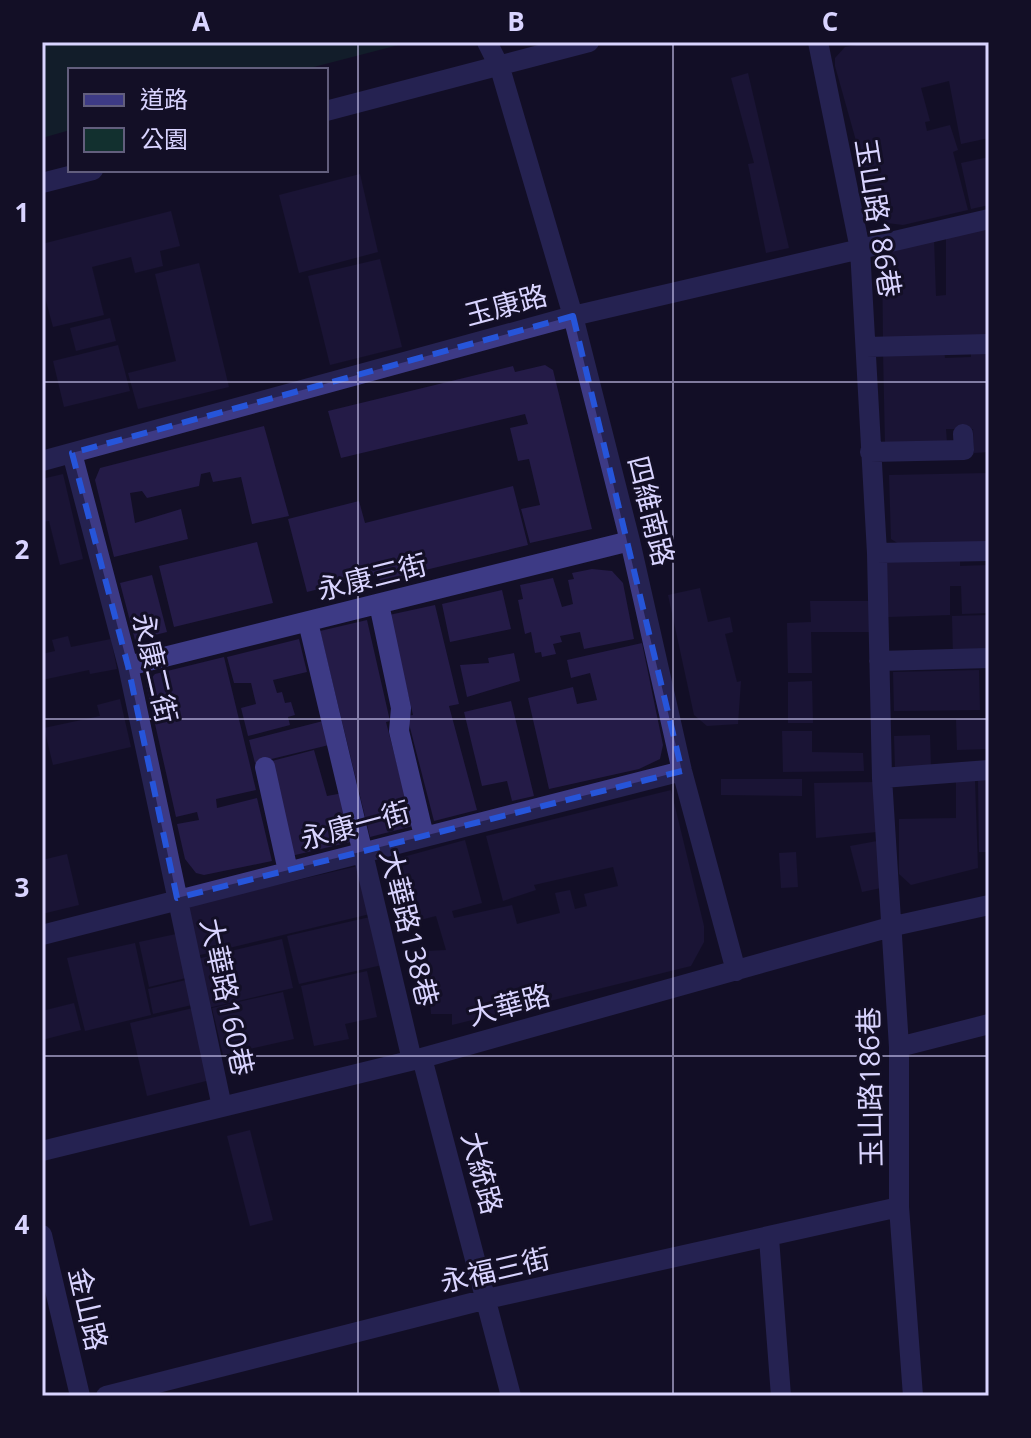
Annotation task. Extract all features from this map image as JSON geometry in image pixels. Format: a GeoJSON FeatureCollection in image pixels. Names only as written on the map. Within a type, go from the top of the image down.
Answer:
{"type":"FeatureCollection","features":[{"type":"Feature","properties":{"kind":"street","name":"四維南路"},"geometry":{"type":"LineString","coordinates":[[487,42],[500,68],[573,316],[630,541],[682,771],[736,971]]}},
{"type":"Feature","properties":{"kind":"street","name":"玉山路186巷"},"geometry":{"type":"LineString","coordinates":[[818,42],[860,249],[877,553],[882,778],[894,926],[899,1047],[899,1207],[913,1396]]}},
{"type":"Feature","properties":{"kind":"street"},"geometry":{"type":"LineString","coordinates":[[328,111],[500,68],[579,43]]}},
{"type":"Feature","properties":{"kind":"street"},"geometry":{"type":"LineString","coordinates":[[42,183],[85,172]]}},
{"type":"Feature","properties":{"kind":"street","name":"玉康路"},"geometry":{"type":"LineString","coordinates":[[42,461],[573,316],[989,219]]}},
{"type":"Feature","properties":{"kind":"street"},"geometry":{"type":"LineString","coordinates":[[866,347],[989,344]]}},
{"type":"Feature","properties":{"kind":"street"},"geometry":{"type":"LineString","coordinates":[[870,452],[964,450],[963,434]]}},
{"type":"Feature","properties":{"kind":"street","name":"永康二街"},"geometry":{"type":"LineString","coordinates":[[72,453],[128,666],[177,898]]}},
{"type":"Feature","properties":{"kind":"street","name":"永康三街"},"geometry":{"type":"LineString","coordinates":[[128,666],[630,541]]}},
{"type":"Feature","properties":{"kind":"street"},"geometry":{"type":"LineString","coordinates":[[877,553],[989,551]]}},
{"type":"Feature","properties":{"kind":"street"},"geometry":{"type":"LineString","coordinates":[[379,604],[401,708],[399,731],[424,836]]}},
{"type":"Feature","properties":{"kind":"street","name":"大華路138巷"},"geometry":{"type":"LineString","coordinates":[[308,622],[362,853],[417,1059]]}},
{"type":"Feature","properties":{"kind":"street"},"geometry":{"type":"LineString","coordinates":[[879,661],[989,658]]}},
{"type":"Feature","properties":{"kind":"street"},"geometry":{"type":"LineString","coordinates":[[265,767],[288,871]]}},
{"type":"Feature","properties":{"kind":"street"},"geometry":{"type":"LineString","coordinates":[[882,778],[989,770]]}},
{"type":"Feature","properties":{"kind":"street","name":"永康一街"},"geometry":{"type":"LineString","coordinates":[[42,935],[682,771]]}},
{"type":"Feature","properties":{"kind":"street","name":"大華路160巷"},"geometry":{"type":"LineString","coordinates":[[177,898],[222,1107]]}},
{"type":"Feature","properties":{"kind":"street","name":"大華路"},"geometry":{"type":"LineString","coordinates":[[42,1151],[417,1059],[894,926],[989,905]]}},
{"type":"Feature","properties":{"kind":"street"},"geometry":{"type":"LineString","coordinates":[[899,1047],[989,1024]]}},
{"type":"Feature","properties":{"kind":"street","name":"大統路"},"geometry":{"type":"LineString","coordinates":[[417,1059],[487,1299],[511,1396]]}},
{"type":"Feature","properties":{"kind":"street","name":"永福三街"},"geometry":{"type":"LineString","coordinates":[[106,1396],[487,1299],[899,1207]]}},
{"type":"Feature","properties":{"kind":"street","name":"金山路"},"geometry":{"type":"LineString","coordinates":[[42,1235],[80,1396]]}},
{"type":"Feature","properties":{"kind":"street"},"geometry":{"type":"LineString","coordinates":[[769,1238],[781,1396]]}},
{"type":"Feature","properties":{"kind":"highlighted area"},"geometry":{"type":"Polygon","coordinates":[[[573,316],[682,771],[177,898],[128,666],[72,453],[573,316]]]}},
{"type":"Feature","properties":{"kind":"green space"},"geometry":{"type":"Polygon","coordinates":[[[42,42],[410,42],[310,68],[68,68],[68,131],[42,138],[42,42]]]}},
{"type":"Feature","properties":{"kind":"building"},"geometry":{"type":"Polygon","coordinates":[[[873,42],[989,42],[989,138],[961,144],[949,81],[921,88],[930,121],[925,122],[927,131],[950,125],[958,150],[953,152],[968,210],[903,225],[887,223],[876,212],[835,66],[835,58],[845,47],[873,42]]]}},
{"type":"Feature","properties":{"kind":"building"},"geometry":{"type":"Polygon","coordinates":[[[748,73],[789,248],[766,253],[748,164],[754,163],[731,78],[748,73]]]}},
{"type":"Feature","properties":{"kind":"building"},"geometry":{"type":"Polygon","coordinates":[[[989,157],[989,205],[971,209],[961,163],[989,157]]]}},
{"type":"Feature","properties":{"kind":"building"},"geometry":{"type":"Polygon","coordinates":[[[360,174],[378,252],[299,273],[279,195],[360,174]]]}},
{"type":"Feature","properties":{"kind":"building"},"geometry":{"type":"Polygon","coordinates":[[[171,211],[180,246],[160,251],[163,266],[135,273],[131,257],[92,267],[104,315],[53,327],[42,286],[42,244],[171,211]]]}},
{"type":"Feature","properties":{"kind":"building"},"geometry":{"type":"Polygon","coordinates":[[[989,227],[989,339],[883,341],[882,247],[934,239],[936,296],[946,295],[946,236],[989,227]]]}},
{"type":"Feature","properties":{"kind":"building"},"geometry":{"type":"Polygon","coordinates":[[[380,259],[402,347],[330,365],[308,276],[380,259]]]}},
{"type":"Feature","properties":{"kind":"building"},"geometry":{"type":"Polygon","coordinates":[[[199,263],[229,387],[138,409],[128,373],[176,361],[155,274],[199,263]]]}},
{"type":"Feature","properties":{"kind":"building"},"geometry":{"type":"Polygon","coordinates":[[[110,318],[116,341],[76,351],[70,328],[110,318]]]}},
{"type":"Feature","properties":{"kind":"building"},"geometry":{"type":"Polygon","coordinates":[[[118,345],[130,391],[64,407],[53,361],[118,345]]]}},
{"type":"Feature","properties":{"kind":"building"},"geometry":{"type":"Polygon","coordinates":[[[971,347],[989,347],[989,452],[974,453],[973,429],[946,429],[947,443],[885,445],[883,351],[944,350],[945,358],[971,357],[971,347]]]}},
{"type":"Feature","properties":{"kind":"building"},"geometry":{"type":"Polygon","coordinates":[[[545,365],[553,370],[592,529],[530,543],[521,509],[540,505],[529,459],[518,461],[510,428],[528,424],[525,414],[341,458],[328,411],[513,366],[515,372],[545,365]]]}},
{"type":"Feature","properties":{"kind":"building"},"geometry":{"type":"Polygon","coordinates":[[[264,426],[289,516],[252,524],[241,477],[213,482],[210,472],[201,474],[199,486],[147,498],[142,491],[130,493],[135,523],[181,509],[188,539],[114,557],[95,480],[100,468],[264,426]]]}},
{"type":"Feature","properties":{"kind":"building"},"geometry":{"type":"Polygon","coordinates":[[[989,473],[989,543],[899,544],[891,539],[889,475],[989,473]]]}},
{"type":"Feature","properties":{"kind":"building"},"geometry":{"type":"Polygon","coordinates":[[[63,474],[83,559],[60,565],[49,521],[42,522],[42,479],[63,474]]]}},
{"type":"Feature","properties":{"kind":"building"},"geometry":{"type":"Polygon","coordinates":[[[513,486],[528,545],[380,581],[378,574],[307,592],[288,519],[359,501],[365,523],[513,486]]]}},
{"type":"Feature","properties":{"kind":"building"},"geometry":{"type":"Polygon","coordinates":[[[257,542],[273,603],[174,627],[159,566],[257,542]]]}},
{"type":"Feature","properties":{"kind":"building"},"geometry":{"type":"Polygon","coordinates":[[[960,561],[960,566],[989,565],[989,613],[962,614],[961,586],[950,586],[950,615],[888,617],[886,563],[960,561]]]}},
{"type":"Feature","properties":{"kind":"building"},"geometry":{"type":"Polygon","coordinates":[[[592,569],[612,571],[623,583],[634,639],[584,649],[580,632],[560,636],[562,642],[553,644],[556,654],[542,657],[541,652],[535,653],[531,632],[525,634],[518,600],[523,599],[520,585],[553,578],[562,607],[573,604],[568,580],[574,579],[572,573],[592,569]]]}},
{"type":"Feature","properties":{"kind":"building"},"geometry":{"type":"Polygon","coordinates":[[[152,575],[167,632],[135,640],[120,583],[152,575]]]}},
{"type":"Feature","properties":{"kind":"building"},"geometry":{"type":"Polygon","coordinates":[[[700,588],[708,622],[730,617],[733,632],[725,634],[737,682],[741,681],[738,724],[707,726],[694,715],[668,595],[700,588]]]}},
{"type":"Feature","properties":{"kind":"building"},"geometry":{"type":"Polygon","coordinates":[[[502,590],[511,629],[450,642],[442,604],[502,590]]]}},
{"type":"Feature","properties":{"kind":"building"},"geometry":{"type":"Polygon","coordinates":[[[810,601],[873,601],[873,632],[811,632],[812,673],[788,673],[787,623],[811,622],[810,601]]]}},
{"type":"Feature","properties":{"kind":"building"},"geometry":{"type":"Polygon","coordinates":[[[435,605],[459,704],[449,706],[477,810],[434,821],[407,716],[413,715],[389,615],[435,605]]]}},
{"type":"Feature","properties":{"kind":"building"},"geometry":{"type":"Polygon","coordinates":[[[989,615],[989,657],[953,657],[952,616],[989,615]]]}},
{"type":"Feature","properties":{"kind":"building"},"geometry":{"type":"Polygon","coordinates":[[[367,620],[390,721],[386,722],[413,826],[370,837],[320,631],[367,620]]]}},
{"type":"Feature","properties":{"kind":"building"},"geometry":{"type":"Polygon","coordinates":[[[68,636],[71,647],[111,639],[117,669],[90,674],[89,670],[42,680],[42,654],[55,651],[52,640],[68,636]]]}},
{"type":"Feature","properties":{"kind":"building"},"geometry":{"type":"Polygon","coordinates":[[[299,639],[307,672],[273,680],[277,693],[282,692],[285,703],[291,702],[295,715],[288,717],[290,725],[248,736],[241,708],[256,704],[251,683],[234,683],[227,657],[299,639]]]}},
{"type":"Feature","properties":{"kind":"building"},"geometry":{"type":"Polygon","coordinates":[[[642,643],[663,745],[660,759],[639,769],[549,789],[528,698],[573,687],[577,704],[597,700],[590,673],[571,678],[567,660],[642,643]]]}},
{"type":"Feature","properties":{"kind":"building"},"geometry":{"type":"Polygon","coordinates":[[[514,653],[520,681],[467,697],[460,665],[489,663],[488,658],[514,653]]]}},
{"type":"Feature","properties":{"kind":"building"},"geometry":{"type":"Polygon","coordinates":[[[224,657],[256,790],[216,799],[217,808],[257,798],[272,861],[204,875],[196,873],[185,859],[177,824],[199,820],[197,812],[176,817],[146,684],[155,674],[224,657]]]}},
{"type":"Feature","properties":{"kind":"building"},"geometry":{"type":"Polygon","coordinates":[[[979,670],[980,710],[894,711],[893,672],[979,670]]]}},
{"type":"Feature","properties":{"kind":"building"},"geometry":{"type":"Polygon","coordinates":[[[812,681],[813,723],[788,723],[788,682],[812,681]]]}},
{"type":"Feature","properties":{"kind":"building"},"geometry":{"type":"Polygon","coordinates":[[[120,699],[131,747],[53,765],[44,728],[100,716],[97,705],[120,699]]]}},
{"type":"Feature","properties":{"kind":"building"},"geometry":{"type":"Polygon","coordinates":[[[511,701],[534,796],[512,801],[507,781],[482,786],[464,712],[511,701]]]}},
{"type":"Feature","properties":{"kind":"building"},"geometry":{"type":"Polygon","coordinates":[[[989,718],[989,749],[957,750],[956,719],[989,718]]]}},
{"type":"Feature","properties":{"kind":"building"},"geometry":{"type":"Polygon","coordinates":[[[323,721],[329,745],[255,763],[249,740],[323,721]]]}},
{"type":"Feature","properties":{"kind":"building"},"geometry":{"type":"Polygon","coordinates":[[[782,731],[812,731],[812,752],[863,753],[864,771],[783,772],[782,731]]]}},
{"type":"Feature","properties":{"kind":"building"},"geometry":{"type":"Polygon","coordinates":[[[930,735],[931,768],[895,769],[894,736],[930,735]]]}},
{"type":"Feature","properties":{"kind":"building"},"geometry":{"type":"Polygon","coordinates":[[[314,750],[327,796],[343,793],[355,841],[291,856],[268,762],[314,750]]]}},
{"type":"Feature","properties":{"kind":"building"},"geometry":{"type":"Polygon","coordinates":[[[721,779],[802,779],[802,796],[721,795],[721,779]]]}},
{"type":"Feature","properties":{"kind":"building"},"geometry":{"type":"Polygon","coordinates":[[[978,780],[989,780],[989,852],[979,852],[978,780]]]}},
{"type":"Feature","properties":{"kind":"building"},"geometry":{"type":"Polygon","coordinates":[[[956,781],[975,781],[978,868],[911,885],[899,874],[899,819],[956,818],[956,781]]]}},
{"type":"Feature","properties":{"kind":"building"},"geometry":{"type":"Polygon","coordinates":[[[876,782],[877,832],[816,838],[814,783],[876,782]]]}},
{"type":"Feature","properties":{"kind":"building"},"geometry":{"type":"Polygon","coordinates":[[[671,790],[704,926],[704,942],[691,966],[452,1025],[452,1014],[431,1014],[427,951],[446,950],[436,916],[412,922],[396,859],[465,840],[482,903],[452,911],[454,918],[512,905],[517,924],[560,913],[555,893],[570,890],[575,909],[587,906],[584,894],[618,886],[613,867],[534,885],[536,890],[503,901],[486,836],[671,790]]]}},
{"type":"Feature","properties":{"kind":"building"},"geometry":{"type":"Polygon","coordinates":[[[877,841],[881,888],[862,892],[850,846],[877,841]]]}},
{"type":"Feature","properties":{"kind":"building"},"geometry":{"type":"Polygon","coordinates":[[[796,852],[798,887],[781,888],[779,853],[796,852]]]}},
{"type":"Feature","properties":{"kind":"building"},"geometry":{"type":"Polygon","coordinates":[[[67,854],[79,905],[42,914],[42,860],[67,854]]]}},
{"type":"Feature","properties":{"kind":"building"},"geometry":{"type":"Polygon","coordinates":[[[358,866],[370,914],[196,956],[183,907],[358,866]]]}},
{"type":"Feature","properties":{"kind":"building"},"geometry":{"type":"Polygon","coordinates":[[[370,917],[382,965],[299,984],[287,936],[370,917]]]}},
{"type":"Feature","properties":{"kind":"building"},"geometry":{"type":"Polygon","coordinates":[[[176,934],[186,978],[149,987],[139,942],[176,934]]]}},
{"type":"Feature","properties":{"kind":"building"},"geometry":{"type":"Polygon","coordinates":[[[282,939],[293,988],[208,1008],[197,959],[282,939]]]}},
{"type":"Feature","properties":{"kind":"building"},"geometry":{"type":"Polygon","coordinates":[[[135,943],[151,1015],[85,1031],[67,958],[135,943]]]}},
{"type":"Feature","properties":{"kind":"building"},"geometry":{"type":"Polygon","coordinates":[[[367,971],[377,1017],[345,1024],[349,1039],[314,1046],[301,986],[367,971]]]}},
{"type":"Feature","properties":{"kind":"building"},"geometry":{"type":"Polygon","coordinates":[[[186,980],[192,1005],[153,1014],[148,989],[186,980]]]}},
{"type":"Feature","properties":{"kind":"building"},"geometry":{"type":"Polygon","coordinates":[[[283,992],[294,1039],[223,1055],[212,1008],[283,992]]]}},
{"type":"Feature","properties":{"kind":"building"},"geometry":{"type":"Polygon","coordinates":[[[74,1003],[81,1030],[42,1040],[42,1011],[74,1003]]]}},
{"type":"Feature","properties":{"kind":"building"},"geometry":{"type":"Polygon","coordinates":[[[193,1008],[210,1080],[147,1096],[130,1023],[193,1008]]]}},
{"type":"Feature","properties":{"kind":"building"},"geometry":{"type":"Polygon","coordinates":[[[250,1130],[273,1220],[250,1226],[227,1136],[250,1130]]]}}]}
